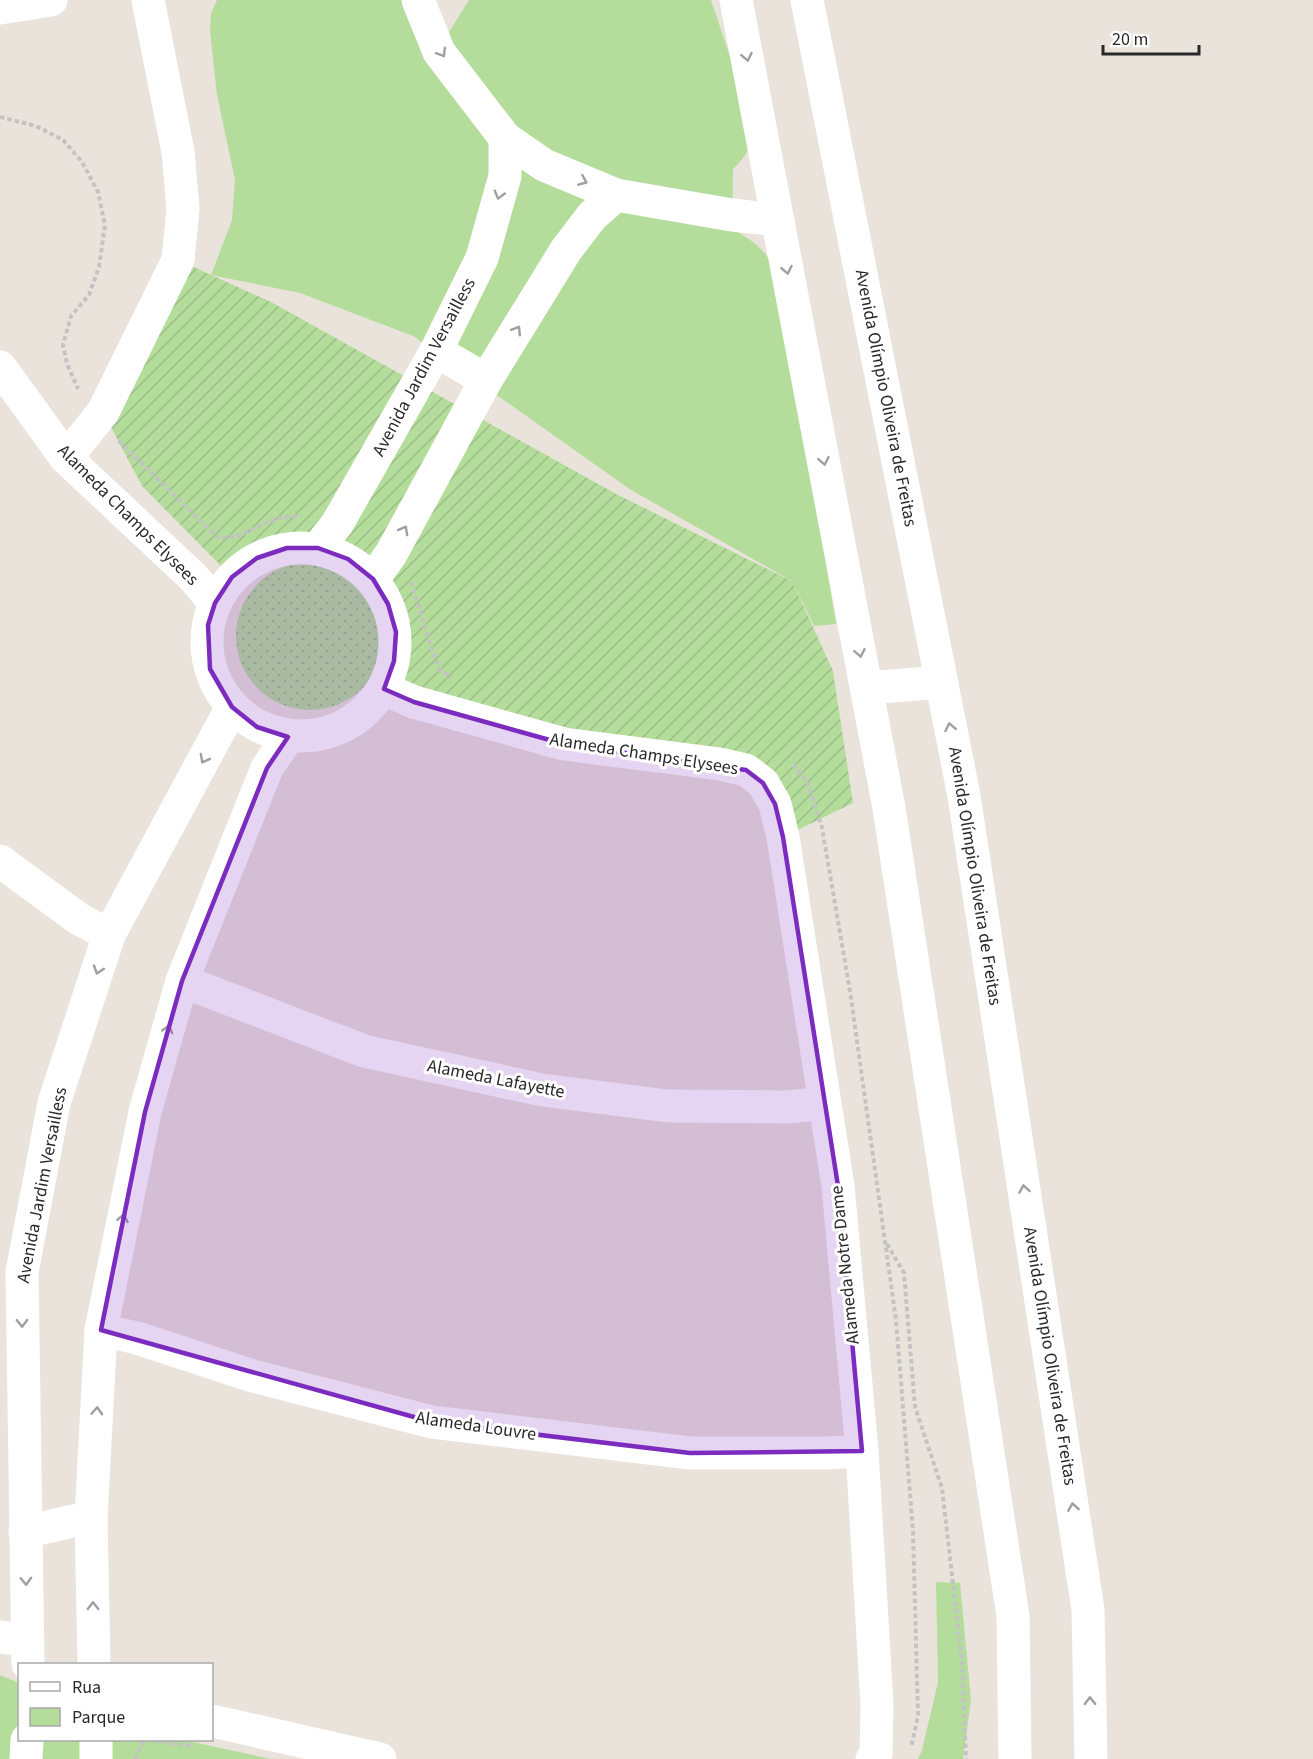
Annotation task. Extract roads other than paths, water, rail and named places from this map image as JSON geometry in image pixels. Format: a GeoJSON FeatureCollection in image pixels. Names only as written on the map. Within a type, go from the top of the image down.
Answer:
{"type":"FeatureCollection","features":[{"type":"Feature","properties":{"kind":"street"},"geometry":{"type":"LineString","coordinates":[[0,8],[51,0]]}},
{"type":"Feature","properties":{"kind":"street"},"geometry":{"type":"LineString","coordinates":[[66,458],[103,412],[178,260],[183,209],[178,152],[148,0]]}},
{"type":"Feature","properties":{"kind":"street"},"geometry":{"type":"LineString","coordinates":[[418,0],[440,52],[505,138],[544,165],[616,195],[732,215],[778,220]]}},
{"type":"Feature","properties":{"kind":"street"},"geometry":{"type":"LineString","coordinates":[[736,0],[889,808],[1012,1616],[1015,1759]]}},
{"type":"Feature","properties":{"kind":"street","name":"Avenida Olímpio Oliveira de Freitas"},"geometry":{"type":"LineString","coordinates":[[807,0],[964,796],[1088,1610],[1091,1759]]}},
{"type":"Feature","properties":{"kind":"street","name":"Avenida Jardim Versailless"},"geometry":{"type":"LineString","coordinates":[[318,549],[337,524],[436,351],[482,258],[505,176],[505,138]]}},
{"type":"Feature","properties":{"kind":"street"},"geometry":{"type":"LineString","coordinates":[[382,567],[318,549],[287,548],[257,558],[232,577],[215,603],[208,625],[207,647],[210,669],[219,689],[232,707],[257,727],[288,737],[316,737],[344,728],[367,712],[384,689],[394,662],[396,632],[388,604],[382,567],[486,380],[566,250],[592,216],[616,195]]}},
{"type":"Feature","properties":{"kind":"street"},"geometry":{"type":"LineString","coordinates":[[436,351],[486,380]]}},
{"type":"Feature","properties":{"kind":"street","name":"Alameda Champs Elysees"},"geometry":{"type":"LineString","coordinates":[[0,367],[66,458],[193,577],[215,603]]}},
{"type":"Feature","properties":{"kind":"street"},"geometry":{"type":"LineString","coordinates":[[867,688],[941,682]]}},
{"type":"Feature","properties":{"kind":"street","name":"Alameda Champs Elysees"},"geometry":{"type":"LineString","coordinates":[[384,689],[414,702],[564,744],[720,764],[746,770],[762,783]]}},
{"type":"Feature","properties":{"kind":"street","name":"Avenida Jardim Versailless"},"geometry":{"type":"LineString","coordinates":[[19,1647],[25,1532],[11,1267],[54,1103],[109,935],[232,707]]}},
{"type":"Feature","properties":{"kind":"street"},"geometry":{"type":"LineString","coordinates":[[94,1663],[91,1517],[101,1330],[145,1112],[182,981],[267,768],[288,737]]}},
{"type":"Feature","properties":{"kind":"street","name":"Alameda Notre Dame"},"geometry":{"type":"LineString","coordinates":[[762,783],[775,804],[783,837],[838,1186],[862,1451],[877,1705],[874,1756]]}},
{"type":"Feature","properties":{"kind":"street"},"geometry":{"type":"LineString","coordinates":[[0,861],[79,919],[109,935]]}},
{"type":"Feature","properties":{"kind":"street","name":"Alameda Lafayette"},"geometry":{"type":"LineString","coordinates":[[182,981],[364,1051],[542,1090],[668,1106],[788,1107],[824,1102]]}},
{"type":"Feature","properties":{"kind":"street","name":"Alameda Louvre"},"geometry":{"type":"LineString","coordinates":[[101,1330],[137,1338],[253,1376],[432,1422],[690,1453],[862,1451]]}},
{"type":"Feature","properties":{"kind":"street"},"geometry":{"type":"LineString","coordinates":[[25,1532],[91,1517]]}},
{"type":"Feature","properties":{"kind":"street"},"geometry":{"type":"LineString","coordinates":[[213,1721],[380,1759]]}},
{"type":"Feature","properties":{"kind":"street"},"geometry":{"type":"LineString","coordinates":[[26,1759],[27,1741]]}},
{"type":"Feature","properties":{"kind":"street"},"geometry":{"type":"LineString","coordinates":[[96,1741],[96,1759]]}}]}
